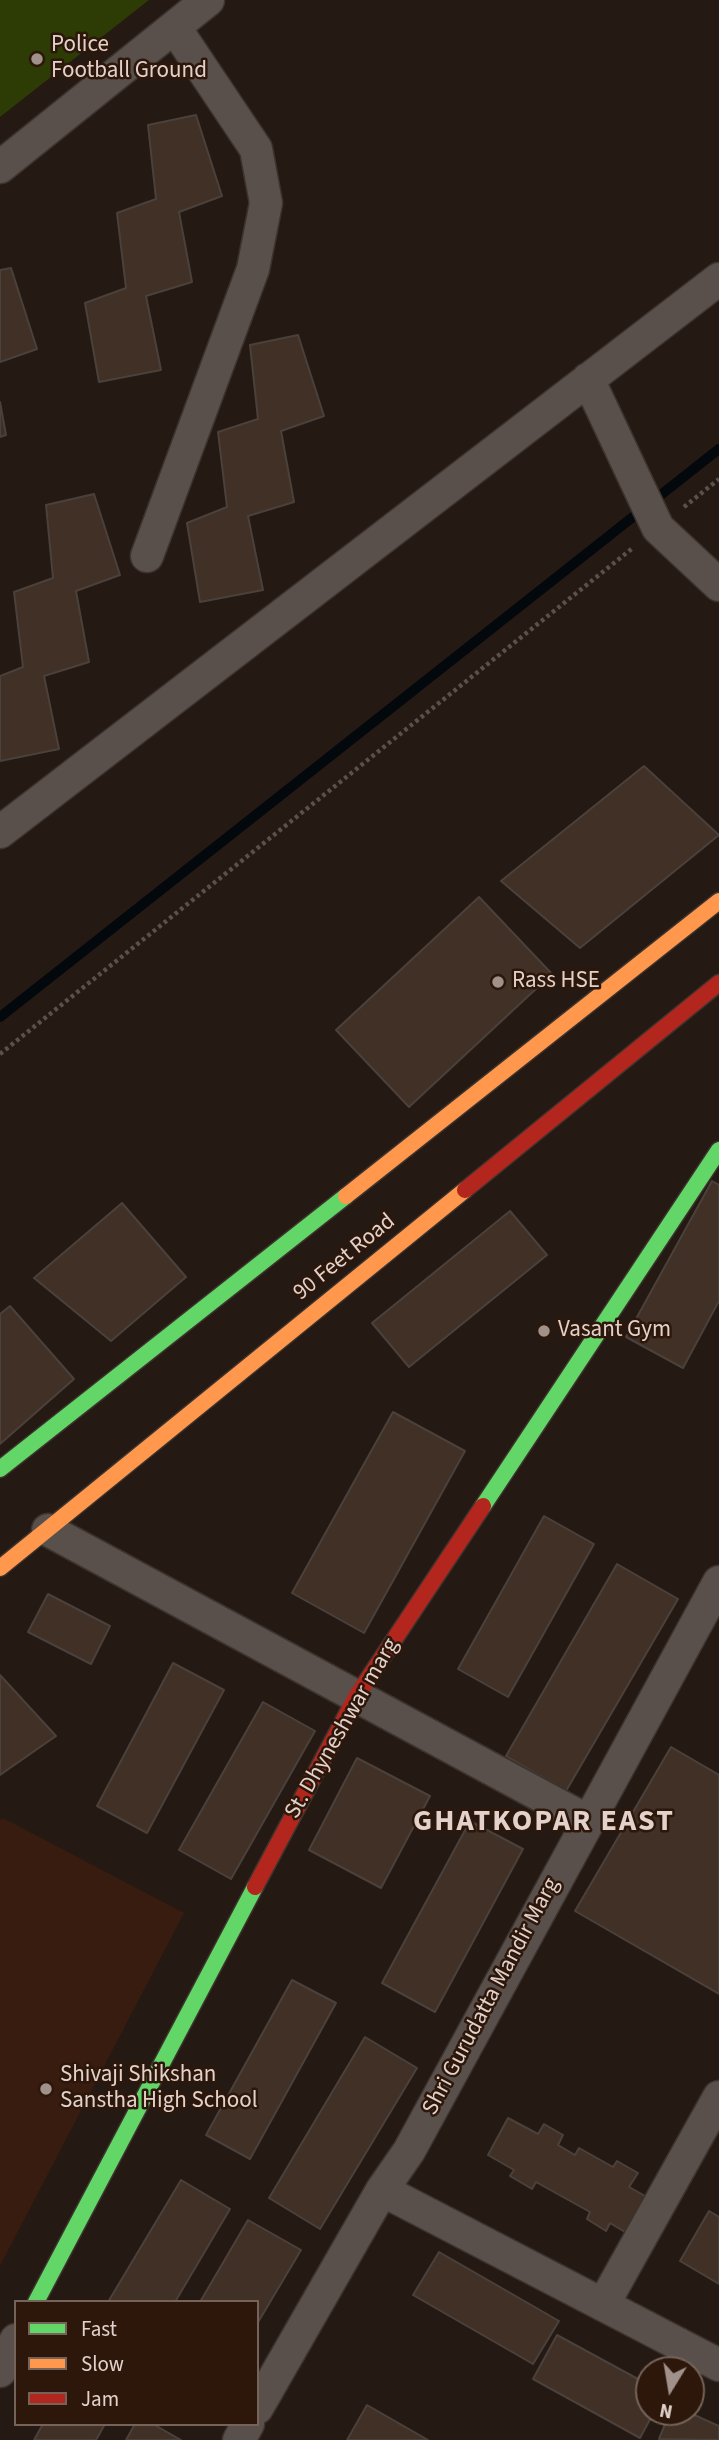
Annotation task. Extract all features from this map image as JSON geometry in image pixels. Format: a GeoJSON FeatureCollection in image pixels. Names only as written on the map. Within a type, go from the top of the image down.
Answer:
{"type":"FeatureCollection","features":[{"type":"Feature","properties":{"kind":"street"},"geometry":{"type":"LineString","coordinates":[[0,166],[208,0]]}},
{"type":"Feature","properties":{"kind":"street"},"geometry":{"type":"LineString","coordinates":[[147,556],[253,269],[266,203],[256,149],[175,28]]}},
{"type":"Feature","properties":{"kind":"street"},"geometry":{"type":"LineString","coordinates":[[0,832],[719,279]]}},
{"type":"Feature","properties":{"kind":"street"},"geometry":{"type":"LineString","coordinates":[[588,379],[658,527],[719,585]]}},
{"type":"Feature","properties":{"kind":"street"},"geometry":{"type":"LineString","coordinates":[[0,1469],[719,901]]}},
{"type":"Feature","properties":{"kind":"street","name":"90 Feet Road"},"geometry":{"type":"LineString","coordinates":[[0,1568],[719,983]]}},
{"type":"Feature","properties":{"kind":"street","name":"St. Dhyneshwar marg"},"geometry":{"type":"LineString","coordinates":[[37,2300],[356,1697],[719,1150]]}},
{"type":"Feature","properties":{"kind":"street"},"geometry":{"type":"LineString","coordinates":[[48,1530],[588,1821]]}},
{"type":"Feature","properties":{"kind":"street","name":"Shri Gurudatta Mandir Marg"},"geometry":{"type":"LineString","coordinates":[[259,2405],[383,2190],[409,2151],[719,1582]]}},
{"type":"Feature","properties":{"kind":"street"},"geometry":{"type":"LineString","coordinates":[[603,2305],[719,2097]]}},
{"type":"Feature","properties":{"kind":"street"},"geometry":{"type":"LineString","coordinates":[[383,2190],[719,2365]]}},
{"type":"Feature","properties":{"kind":"street"},"geometry":{"type":"LineString","coordinates":[[0,2371],[14,2344]]}},
{"type":"Feature","properties":{"kind":"path"},"geometry":{"type":"LineString","coordinates":[[0,1054],[719,479]]}},
{"type":"Feature","properties":{"kind":"shaded area","name":"Shivaji Shikshan Sanstha High School"},"geometry":{"type":"Polygon","coordinates":[[[3,1818],[184,1913],[0,2266],[0,1820],[3,1818]]]}},
{"type":"Feature","properties":{"kind":"green space","name":"Police Football Ground"},"geometry":{"type":"Polygon","coordinates":[[[0,0],[149,0],[0,117],[0,0]]]}},
{"type":"Feature","properties":{"kind":"building"},"geometry":{"type":"Polygon","coordinates":[[[196,115],[222,196],[179,212],[192,282],[146,296],[161,370],[99,382],[85,303],[126,288],[117,213],[156,199],[148,125],[196,115]]]}},
{"type":"Feature","properties":{"kind":"building"},"geometry":{"type":"Polygon","coordinates":[[[11,268],[37,349],[0,362],[0,270],[11,268]]]}},
{"type":"Feature","properties":{"kind":"building"},"geometry":{"type":"Polygon","coordinates":[[[298,335],[324,416],[281,431],[294,502],[248,516],[263,590],[200,602],[187,523],[227,507],[218,432],[258,419],[250,345],[298,335]]]}},
{"type":"Feature","properties":{"kind":"building"},"geometry":{"type":"Polygon","coordinates":[[[0,402],[6,435],[0,437],[0,402]]]}},
{"type":"Feature","properties":{"kind":"building"},"geometry":{"type":"Polygon","coordinates":[[[94,494],[120,575],[76,591],[89,662],[44,676],[59,749],[0,761],[0,676],[23,667],[14,592],[53,578],[46,505],[94,494]]]}},
{"type":"Feature","properties":{"kind":"building"},"geometry":{"type":"Polygon","coordinates":[[[644,766],[719,835],[580,948],[501,881],[644,766]]]}},
{"type":"Feature","properties":{"kind":"building"},"geometry":{"type":"Polygon","coordinates":[[[479,897],[552,974],[409,1107],[336,1030],[479,897]]]}},
{"type":"Feature","properties":{"kind":"building"},"geometry":{"type":"Polygon","coordinates":[[[712,1181],[719,1185],[719,1301],[683,1368],[626,1337],[712,1181]]]}},
{"type":"Feature","properties":{"kind":"building"},"geometry":{"type":"Polygon","coordinates":[[[122,1203],[186,1277],[111,1341],[34,1278],[122,1203]]]}},
{"type":"Feature","properties":{"kind":"building"},"geometry":{"type":"Polygon","coordinates":[[[510,1211],[547,1255],[409,1367],[372,1323],[510,1211]]]}},
{"type":"Feature","properties":{"kind":"building"},"geometry":{"type":"Polygon","coordinates":[[[10,1306],[74,1379],[0,1444],[0,1314],[10,1306]]]}},
{"type":"Feature","properties":{"kind":"building"},"geometry":{"type":"Polygon","coordinates":[[[393,1412],[465,1451],[364,1633],[292,1593],[393,1412]]]}},
{"type":"Feature","properties":{"kind":"building"},"geometry":{"type":"Polygon","coordinates":[[[544,1516],[594,1544],[508,1697],[458,1669],[544,1516]]]}},
{"type":"Feature","properties":{"kind":"building"},"geometry":{"type":"Polygon","coordinates":[[[617,1564],[678,1599],[566,1791],[506,1756],[617,1564]]]}},
{"type":"Feature","properties":{"kind":"building"},"geometry":{"type":"Polygon","coordinates":[[[48,1594],[110,1626],[91,1664],[28,1632],[48,1594]]]}},
{"type":"Feature","properties":{"kind":"building"},"geometry":{"type":"Polygon","coordinates":[[[173,1663],[224,1690],[147,1833],[97,1806],[173,1663]]]}},
{"type":"Feature","properties":{"kind":"building"},"geometry":{"type":"Polygon","coordinates":[[[0,1675],[56,1736],[0,1775],[0,1675]]]}},
{"type":"Feature","properties":{"kind":"building"},"geometry":{"type":"Polygon","coordinates":[[[263,1702],[315,1731],[231,1879],[179,1850],[263,1702]]]}},
{"type":"Feature","properties":{"kind":"building"},"geometry":{"type":"Polygon","coordinates":[[[671,1747],[719,1775],[719,1994],[575,1911],[671,1747]]]}},
{"type":"Feature","properties":{"kind":"building"},"geometry":{"type":"Polygon","coordinates":[[[357,1758],[430,1796],[381,1888],[309,1850],[357,1758]]]}},
{"type":"Feature","properties":{"kind":"building"},"geometry":{"type":"Polygon","coordinates":[[[470,1821],[523,1849],[435,2012],[382,1983],[470,1821]]]}},
{"type":"Feature","properties":{"kind":"building"},"geometry":{"type":"Polygon","coordinates":[[[292,1980],[336,2003],[250,2159],[206,2135],[292,1980]]]}},
{"type":"Feature","properties":{"kind":"building"},"geometry":{"type":"Polygon","coordinates":[[[365,2037],[417,2068],[320,2229],[269,2198],[365,2037]]]}},
{"type":"Feature","properties":{"kind":"building"},"geometry":{"type":"Polygon","coordinates":[[[508,2118],[538,2134],[544,2124],[563,2135],[558,2145],[575,2155],[579,2148],[613,2167],[617,2161],[638,2173],[629,2187],[656,2202],[635,2238],[610,2223],[606,2231],[587,2219],[590,2212],[536,2182],[532,2189],[510,2176],[514,2170],[488,2155],[508,2118]]]}},
{"type":"Feature","properties":{"kind":"building"},"geometry":{"type":"Polygon","coordinates":[[[181,2180],[230,2209],[176,2300],[109,2300],[181,2180]]]}},
{"type":"Feature","properties":{"kind":"building"},"geometry":{"type":"Polygon","coordinates":[[[709,2211],[719,2217],[719,2284],[680,2261],[709,2211]]]}},
{"type":"Feature","properties":{"kind":"building"},"geometry":{"type":"Polygon","coordinates":[[[248,2220],[301,2250],[259,2321],[259,2300],[201,2300],[248,2220]]]}},
{"type":"Feature","properties":{"kind":"building"},"geometry":{"type":"Polygon","coordinates":[[[439,2252],[559,2321],[533,2364],[413,2295],[439,2252]]]}},
{"type":"Feature","properties":{"kind":"building"},"geometry":{"type":"Polygon","coordinates":[[[557,2335],[635,2377],[635,2426],[646,2426],[640,2438],[533,2379],[557,2335]]]}},
{"type":"Feature","properties":{"kind":"building"},"geometry":{"type":"Polygon","coordinates":[[[367,2405],[428,2440],[347,2440],[367,2405]]]}},
{"type":"Feature","properties":{"kind":"building"},"geometry":{"type":"Polygon","coordinates":[[[705,2420],[719,2426],[719,2440],[659,2439],[664,2426],[705,2426],[705,2420]]]}},
{"type":"Feature","properties":{"kind":"building"},"geometry":{"type":"Polygon","coordinates":[[[42,2426],[104,2426],[96,2440],[34,2440],[42,2426]]]}},
{"type":"Feature","properties":{"kind":"building"},"geometry":{"type":"Polygon","coordinates":[[[134,2426],[156,2426],[181,2440],[126,2440],[134,2426]]]}},
{"type":"Feature","properties":{"kind":"waterway"},"geometry":{"type":"LineString","coordinates":[[0,1017],[719,449]]}},
{"type":"Feature","properties":{"kind":"traffic: fast"},"geometry":{"type":"LineString","coordinates":[[483,1506],[719,1150]]}},
{"type":"Feature","properties":{"kind":"traffic: fast"},"geometry":{"type":"LineString","coordinates":[[0,1469],[346,1196]]}},
{"type":"Feature","properties":{"kind":"traffic: fast"},"geometry":{"type":"LineString","coordinates":[[37,2300],[255,1887]]}},
{"type":"Feature","properties":{"kind":"traffic: slow"},"geometry":{"type":"LineString","coordinates":[[346,1196],[719,901]]}},
{"type":"Feature","properties":{"kind":"traffic: slow"},"geometry":{"type":"LineString","coordinates":[[0,1568],[465,1190]]}},
{"type":"Feature","properties":{"kind":"traffic: jam"},"geometry":{"type":"LineString","coordinates":[[465,1190],[719,983]]}},
{"type":"Feature","properties":{"kind":"traffic: jam"},"geometry":{"type":"LineString","coordinates":[[255,1887],[356,1697],[483,1506]]}},
{"type":"Feature","properties":{"kind":"place","name":"Police Football Ground"},"geometry":{"type":"Point","coordinates":[37,59]}},
{"type":"Feature","properties":{"kind":"place","name":"Rass HSE"},"geometry":{"type":"Point","coordinates":[498,982]}},
{"type":"Feature","properties":{"kind":"place","name":"Vasant Gym"},"geometry":{"type":"Point","coordinates":[544,1331]}},
{"type":"Feature","properties":{"kind":"place","name":"Shivaji Shikshan Sanstha High School"},"geometry":{"type":"Point","coordinates":[46,2089]}},
{"type":"Feature","properties":{"kind":"district","name":"GHATKOPAR EAST"},"geometry":{"type":"Point","coordinates":[544,1823]}}]}
